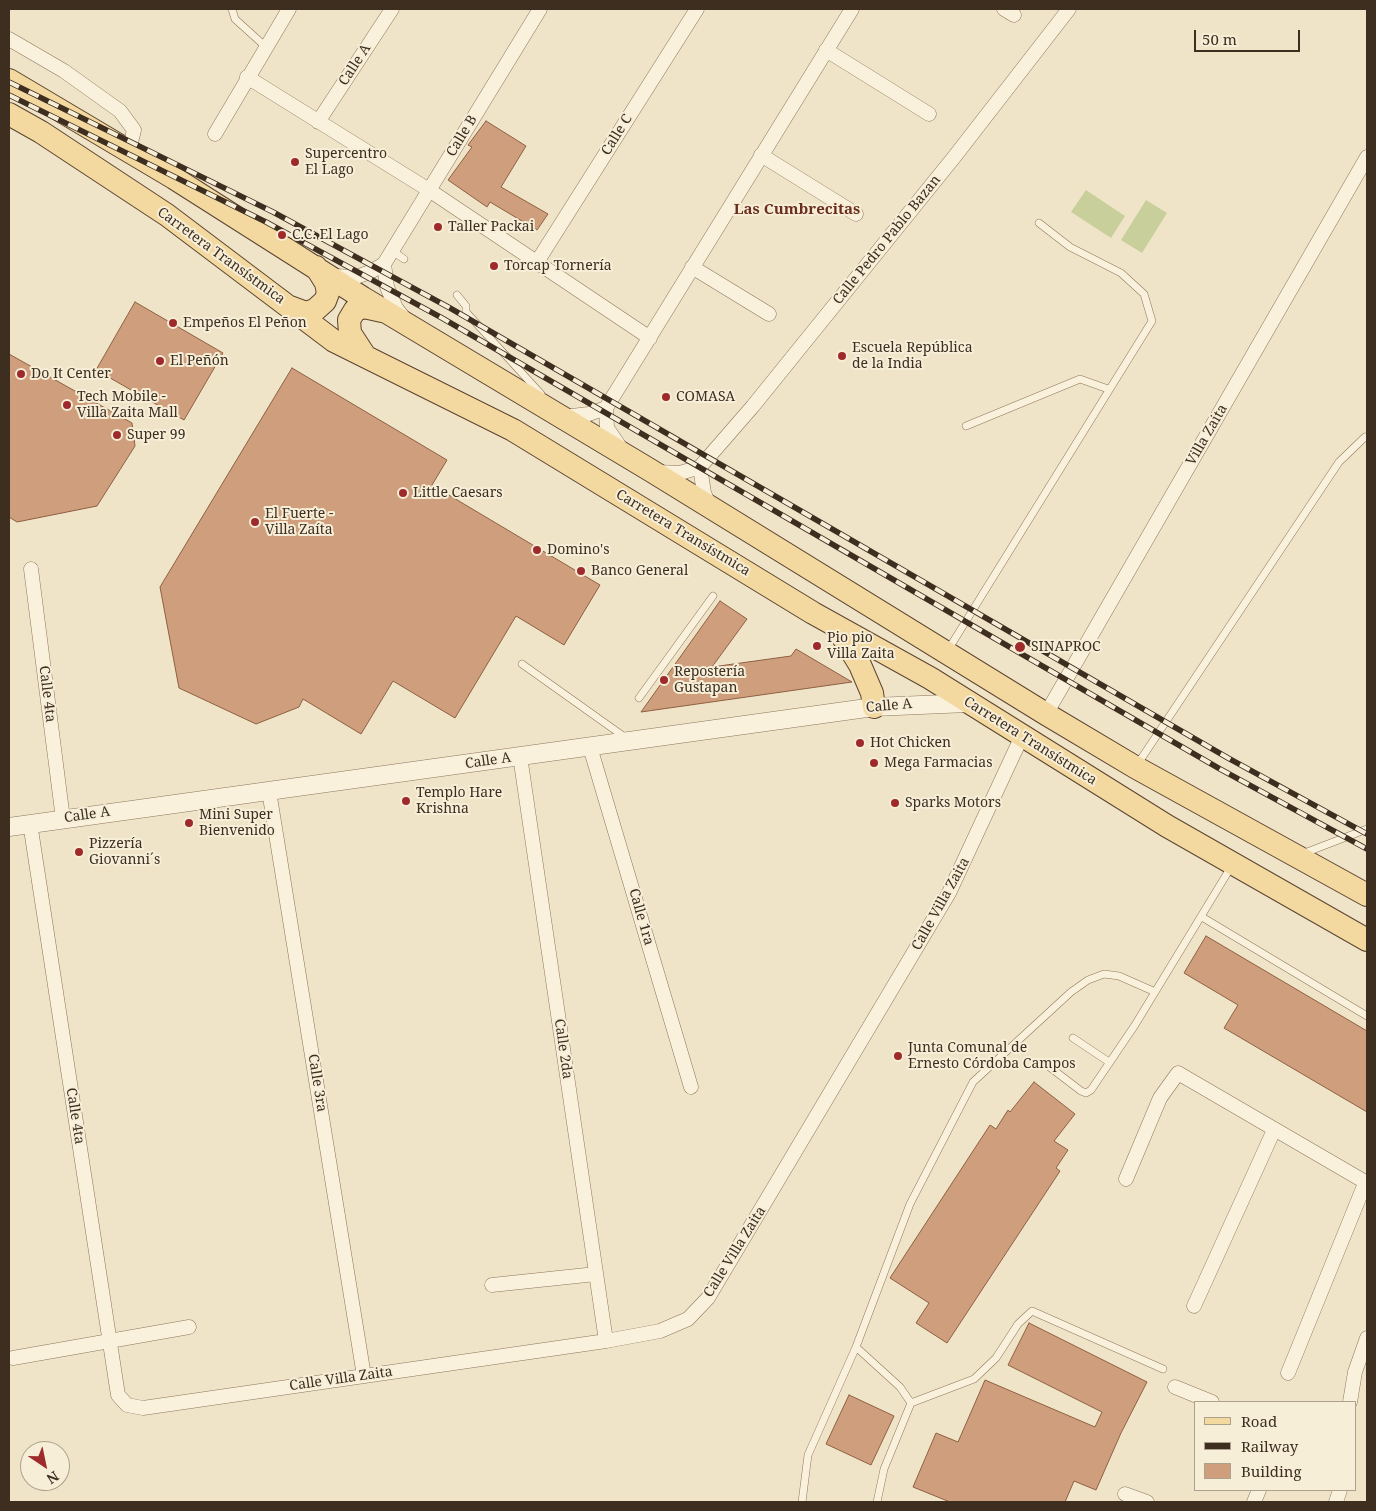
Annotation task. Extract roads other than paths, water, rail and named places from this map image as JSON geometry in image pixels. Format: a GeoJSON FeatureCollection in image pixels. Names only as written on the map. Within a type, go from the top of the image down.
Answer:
{"type":"FeatureCollection","features":[{"type":"Feature","properties":{"kind":"main road"},"geometry":{"type":"LineString","coordinates":[[9,80],[129,151],[386,311],[650,470],[1046,714],[1135,767],[1298,855],[1367,895]]}},
{"type":"Feature","properties":{"kind":"main road","name":"Carretera Transístmica"},"geometry":{"type":"LineString","coordinates":[[9,114],[41,132],[167,215],[334,341],[514,430],[835,625],[887,652],[1167,826],[1367,940]]}},
{"type":"Feature","properties":{"kind":"main road"},"geometry":{"type":"LineString","coordinates":[[289,306],[306,313],[315,310],[325,301],[328,293],[321,270]]}},
{"type":"Feature","properties":{"kind":"main road"},"geometry":{"type":"LineString","coordinates":[[365,356],[350,334],[349,320],[355,310],[364,306],[386,311]]}},
{"type":"Feature","properties":{"kind":"main road"},"geometry":{"type":"LineString","coordinates":[[835,625],[860,665],[872,693],[874,707]]}},
{"type":"Feature","properties":{"kind":"street"},"geometry":{"type":"LineString","coordinates":[[216,134],[247,77],[289,9]]}},
{"type":"Feature","properties":{"kind":"street","name":"Calle A"},"geometry":{"type":"LineString","coordinates":[[318,122],[392,9]]}},
{"type":"Feature","properties":{"kind":"street","name":"Calle B"},"geometry":{"type":"LineString","coordinates":[[384,264],[540,9]]}},
{"type":"Feature","properties":{"kind":"street","name":"Calle C"},"geometry":{"type":"LineString","coordinates":[[537,262],[697,9]]}},
{"type":"Feature","properties":{"kind":"street"},"geometry":{"type":"LineString","coordinates":[[627,456],[607,428],[606,408],[852,9]]}},
{"type":"Feature","properties":{"kind":"street","name":"Calle Pedro Pablo Bazan"},"geometry":{"type":"LineString","coordinates":[[700,466],[759,398],[955,156],[1069,9]]}},
{"type":"Feature","properties":{"kind":"street"},"geometry":{"type":"LineString","coordinates":[[9,39],[64,71],[120,111],[134,130],[129,151]]}},
{"type":"Feature","properties":{"kind":"street"},"geometry":{"type":"LineString","coordinates":[[826,50],[929,114]]}},
{"type":"Feature","properties":{"kind":"street"},"geometry":{"type":"LineString","coordinates":[[247,77],[429,190],[650,338]]}},
{"type":"Feature","properties":{"kind":"street"},"geometry":{"type":"LineString","coordinates":[[762,155],[856,214]]}},
{"type":"Feature","properties":{"kind":"street","name":"Villa Zaita"},"geometry":{"type":"LineString","coordinates":[[1046,714],[1367,157]]}},
{"type":"Feature","properties":{"kind":"street"},"geometry":{"type":"LineString","coordinates":[[321,270],[340,277],[356,277],[384,264],[387,287],[396,308],[411,326]]}},
{"type":"Feature","properties":{"kind":"street"},"geometry":{"type":"LineString","coordinates":[[692,267],[769,314]]}},
{"type":"Feature","properties":{"kind":"street"},"geometry":{"type":"LineString","coordinates":[[561,417],[589,414],[606,408]]}},
{"type":"Feature","properties":{"kind":"street"},"geometry":{"type":"LineString","coordinates":[[650,470],[670,474],[700,466],[704,492],[711,509]]}},
{"type":"Feature","properties":{"kind":"street","name":"Calle 4ta"},"geometry":{"type":"LineString","coordinates":[[31,569],[63,819]]}},
{"type":"Feature","properties":{"kind":"street","name":"Calle A"},"geometry":{"type":"LineString","coordinates":[[9,827],[874,707],[968,703]]}},
{"type":"Feature","properties":{"kind":"street","name":"Calle Villa Zaita"},"geometry":{"type":"LineString","coordinates":[[127,1405],[143,1408],[606,1341],[660,1330],[688,1319],[708,1298],[950,893],[1022,736]]}},
{"type":"Feature","properties":{"kind":"street","name":"Calle 1ra"},"geometry":{"type":"LineString","coordinates":[[590,747],[691,1087]]}},
{"type":"Feature","properties":{"kind":"street","name":"Calle 2da"},"geometry":{"type":"LineString","coordinates":[[520,756],[606,1341]]}},
{"type":"Feature","properties":{"kind":"street","name":"Calle 3ra"},"geometry":{"type":"LineString","coordinates":[[269,791],[364,1376]]}},
{"type":"Feature","properties":{"kind":"street","name":"Calle 4ta"},"geometry":{"type":"LineString","coordinates":[[30,823],[118,1396],[127,1405]]}},
{"type":"Feature","properties":{"kind":"street"},"geometry":{"type":"LineString","coordinates":[[1126,1179],[1160,1098],[1178,1073],[1366,1182],[1288,1373]]}},
{"type":"Feature","properties":{"kind":"street"},"geometry":{"type":"LineString","coordinates":[[1194,1306],[1274,1130]]}},
{"type":"Feature","properties":{"kind":"street"},"geometry":{"type":"LineString","coordinates":[[492,1286],[596,1274]]}},
{"type":"Feature","properties":{"kind":"street"},"geometry":{"type":"LineString","coordinates":[[13,1358],[189,1327]]}},
{"type":"Feature","properties":{"kind":"street"},"geometry":{"type":"LineString","coordinates":[[1350,1401],[1361,1372],[1367,1338]]}},
{"type":"Feature","properties":{"kind":"street"},"geometry":{"type":"LineString","coordinates":[[1175,1387],[1210,1401]]}},
{"type":"Feature","properties":{"kind":"street"},"geometry":{"type":"LineString","coordinates":[[1125,1494],[1147,1502]]}},
{"type":"Feature","properties":{"kind":"lane"},"geometry":{"type":"LineString","coordinates":[[232,9],[235,19],[266,47]]}},
{"type":"Feature","properties":{"kind":"lane"},"geometry":{"type":"LineString","coordinates":[[946,652],[1152,320],[1144,294],[1121,273],[1070,247],[1039,223]]}},
{"type":"Feature","properties":{"kind":"lane"},"geometry":{"type":"LineString","coordinates":[[391,250],[404,259]]}},
{"type":"Feature","properties":{"kind":"lane"},"geometry":{"type":"LineString","coordinates":[[457,295],[466,306],[466,312],[561,417]]}},
{"type":"Feature","properties":{"kind":"lane"},"geometry":{"type":"LineString","coordinates":[[966,426],[1080,379],[1108,389]]}},
{"type":"Feature","properties":{"kind":"lane"},"geometry":{"type":"LineString","coordinates":[[1135,767],[1339,462],[1366,438]]}},
{"type":"Feature","properties":{"kind":"lane"},"geometry":{"type":"LineString","coordinates":[[639,698],[713,596]]}},
{"type":"Feature","properties":{"kind":"lane"},"geometry":{"type":"LineString","coordinates":[[522,664],[630,741]]}},
{"type":"Feature","properties":{"kind":"lane"},"geometry":{"type":"LineString","coordinates":[[1298,855],[1367,829]]}},
{"type":"Feature","properties":{"kind":"lane"},"geometry":{"type":"LineString","coordinates":[[1047,1065],[1084,1093],[1091,1090],[1135,1025],[1154,991],[1234,864]]}},
{"type":"Feature","properties":{"kind":"lane"},"geometry":{"type":"LineString","coordinates":[[1202,917],[1367,1016]]}},
{"type":"Feature","properties":{"kind":"lane"},"geometry":{"type":"LineString","coordinates":[[802,1502],[808,1455],[856,1347],[910,1204],[972,1082],[1071,992],[1088,980],[1104,974],[1119,976],[1154,991]]}},
{"type":"Feature","properties":{"kind":"lane"},"geometry":{"type":"LineString","coordinates":[[1072,1038],[1110,1062]]}},
{"type":"Feature","properties":{"kind":"lane"},"geometry":{"type":"LineString","coordinates":[[877,1502],[884,1469],[911,1403],[974,1379],[996,1358],[1018,1324],[1032,1311],[1163,1369]]}},
{"type":"Feature","properties":{"kind":"lane"},"geometry":{"type":"LineString","coordinates":[[856,1347],[900,1387],[911,1403]]}},
{"type":"Feature","properties":{"kind":"railway"},"geometry":{"type":"LineString","coordinates":[[9,82],[273,212],[450,308],[1228,758],[1367,834]]}},
{"type":"Feature","properties":{"kind":"railway"},"geometry":{"type":"LineString","coordinates":[[9,95],[266,222],[442,318],[1220,769],[1367,849]]}},
{"type":"Feature","properties":{"kind":"place","name":"Supercentro El Lago"},"geometry":{"type":"Point","coordinates":[295,162]}},
{"type":"Feature","properties":{"kind":"place","name":"Taller Packai"},"geometry":{"type":"Point","coordinates":[438,227]}},
{"type":"Feature","properties":{"kind":"place","name":"C.C. El Lago"},"geometry":{"type":"Point","coordinates":[282,235]}},
{"type":"Feature","properties":{"kind":"place","name":"Torcap Tornería"},"geometry":{"type":"Point","coordinates":[494,266]}},
{"type":"Feature","properties":{"kind":"place","name":"Empeños El Peñon"},"geometry":{"type":"Point","coordinates":[173,323]}},
{"type":"Feature","properties":{"kind":"place","name":"Escuela República de la India"},"geometry":{"type":"Point","coordinates":[842,356]}},
{"type":"Feature","properties":{"kind":"place","name":"El Peñón"},"geometry":{"type":"Point","coordinates":[160,361]}},
{"type":"Feature","properties":{"kind":"place","name":"Do It Center"},"geometry":{"type":"Point","coordinates":[21,374]}},
{"type":"Feature","properties":{"kind":"place","name":"COMASA"},"geometry":{"type":"Point","coordinates":[666,397]}},
{"type":"Feature","properties":{"kind":"place","name":"Tech Mobile - Villa Zaita Mall"},"geometry":{"type":"Point","coordinates":[67,405]}},
{"type":"Feature","properties":{"kind":"place","name":"Super 99"},"geometry":{"type":"Point","coordinates":[117,435]}},
{"type":"Feature","properties":{"kind":"place","name":"Little Caesars"},"geometry":{"type":"Point","coordinates":[403,493]}},
{"type":"Feature","properties":{"kind":"place","name":"El Fuerte - Villa Zaíta"},"geometry":{"type":"Point","coordinates":[255,522]}},
{"type":"Feature","properties":{"kind":"place","name":"Domino's"},"geometry":{"type":"Point","coordinates":[537,550]}},
{"type":"Feature","properties":{"kind":"place","name":"Banco General"},"geometry":{"type":"Point","coordinates":[581,571]}},
{"type":"Feature","properties":{"kind":"place","name":"Pio pio Villa Zaita"},"geometry":{"type":"Point","coordinates":[817,646]}},
{"type":"Feature","properties":{"kind":"place","name":"SINAPROC"},"geometry":{"type":"Point","coordinates":[1020,647]}},
{"type":"Feature","properties":{"kind":"place","name":"Repostería Gustapan"},"geometry":{"type":"Point","coordinates":[664,680]}},
{"type":"Feature","properties":{"kind":"place","name":"Hot Chicken"},"geometry":{"type":"Point","coordinates":[860,743]}},
{"type":"Feature","properties":{"kind":"place","name":"Mega Farmacias"},"geometry":{"type":"Point","coordinates":[874,763]}},
{"type":"Feature","properties":{"kind":"place","name":"Templo Hare Krishna"},"geometry":{"type":"Point","coordinates":[406,801]}},
{"type":"Feature","properties":{"kind":"place","name":"Sparks Motors"},"geometry":{"type":"Point","coordinates":[895,803]}},
{"type":"Feature","properties":{"kind":"place","name":"Mini Super Bienvenido"},"geometry":{"type":"Point","coordinates":[189,823]}},
{"type":"Feature","properties":{"kind":"place","name":"Pizzería Giovanni´s"},"geometry":{"type":"Point","coordinates":[79,852]}},
{"type":"Feature","properties":{"kind":"place","name":"Junta Comunal de Ernesto Córdoba Campos"},"geometry":{"type":"Point","coordinates":[898,1056]}},
{"type":"Feature","properties":{"kind":"district","name":"Las Cumbrecitas"},"geometry":{"type":"Point","coordinates":[797,210]}}]}
